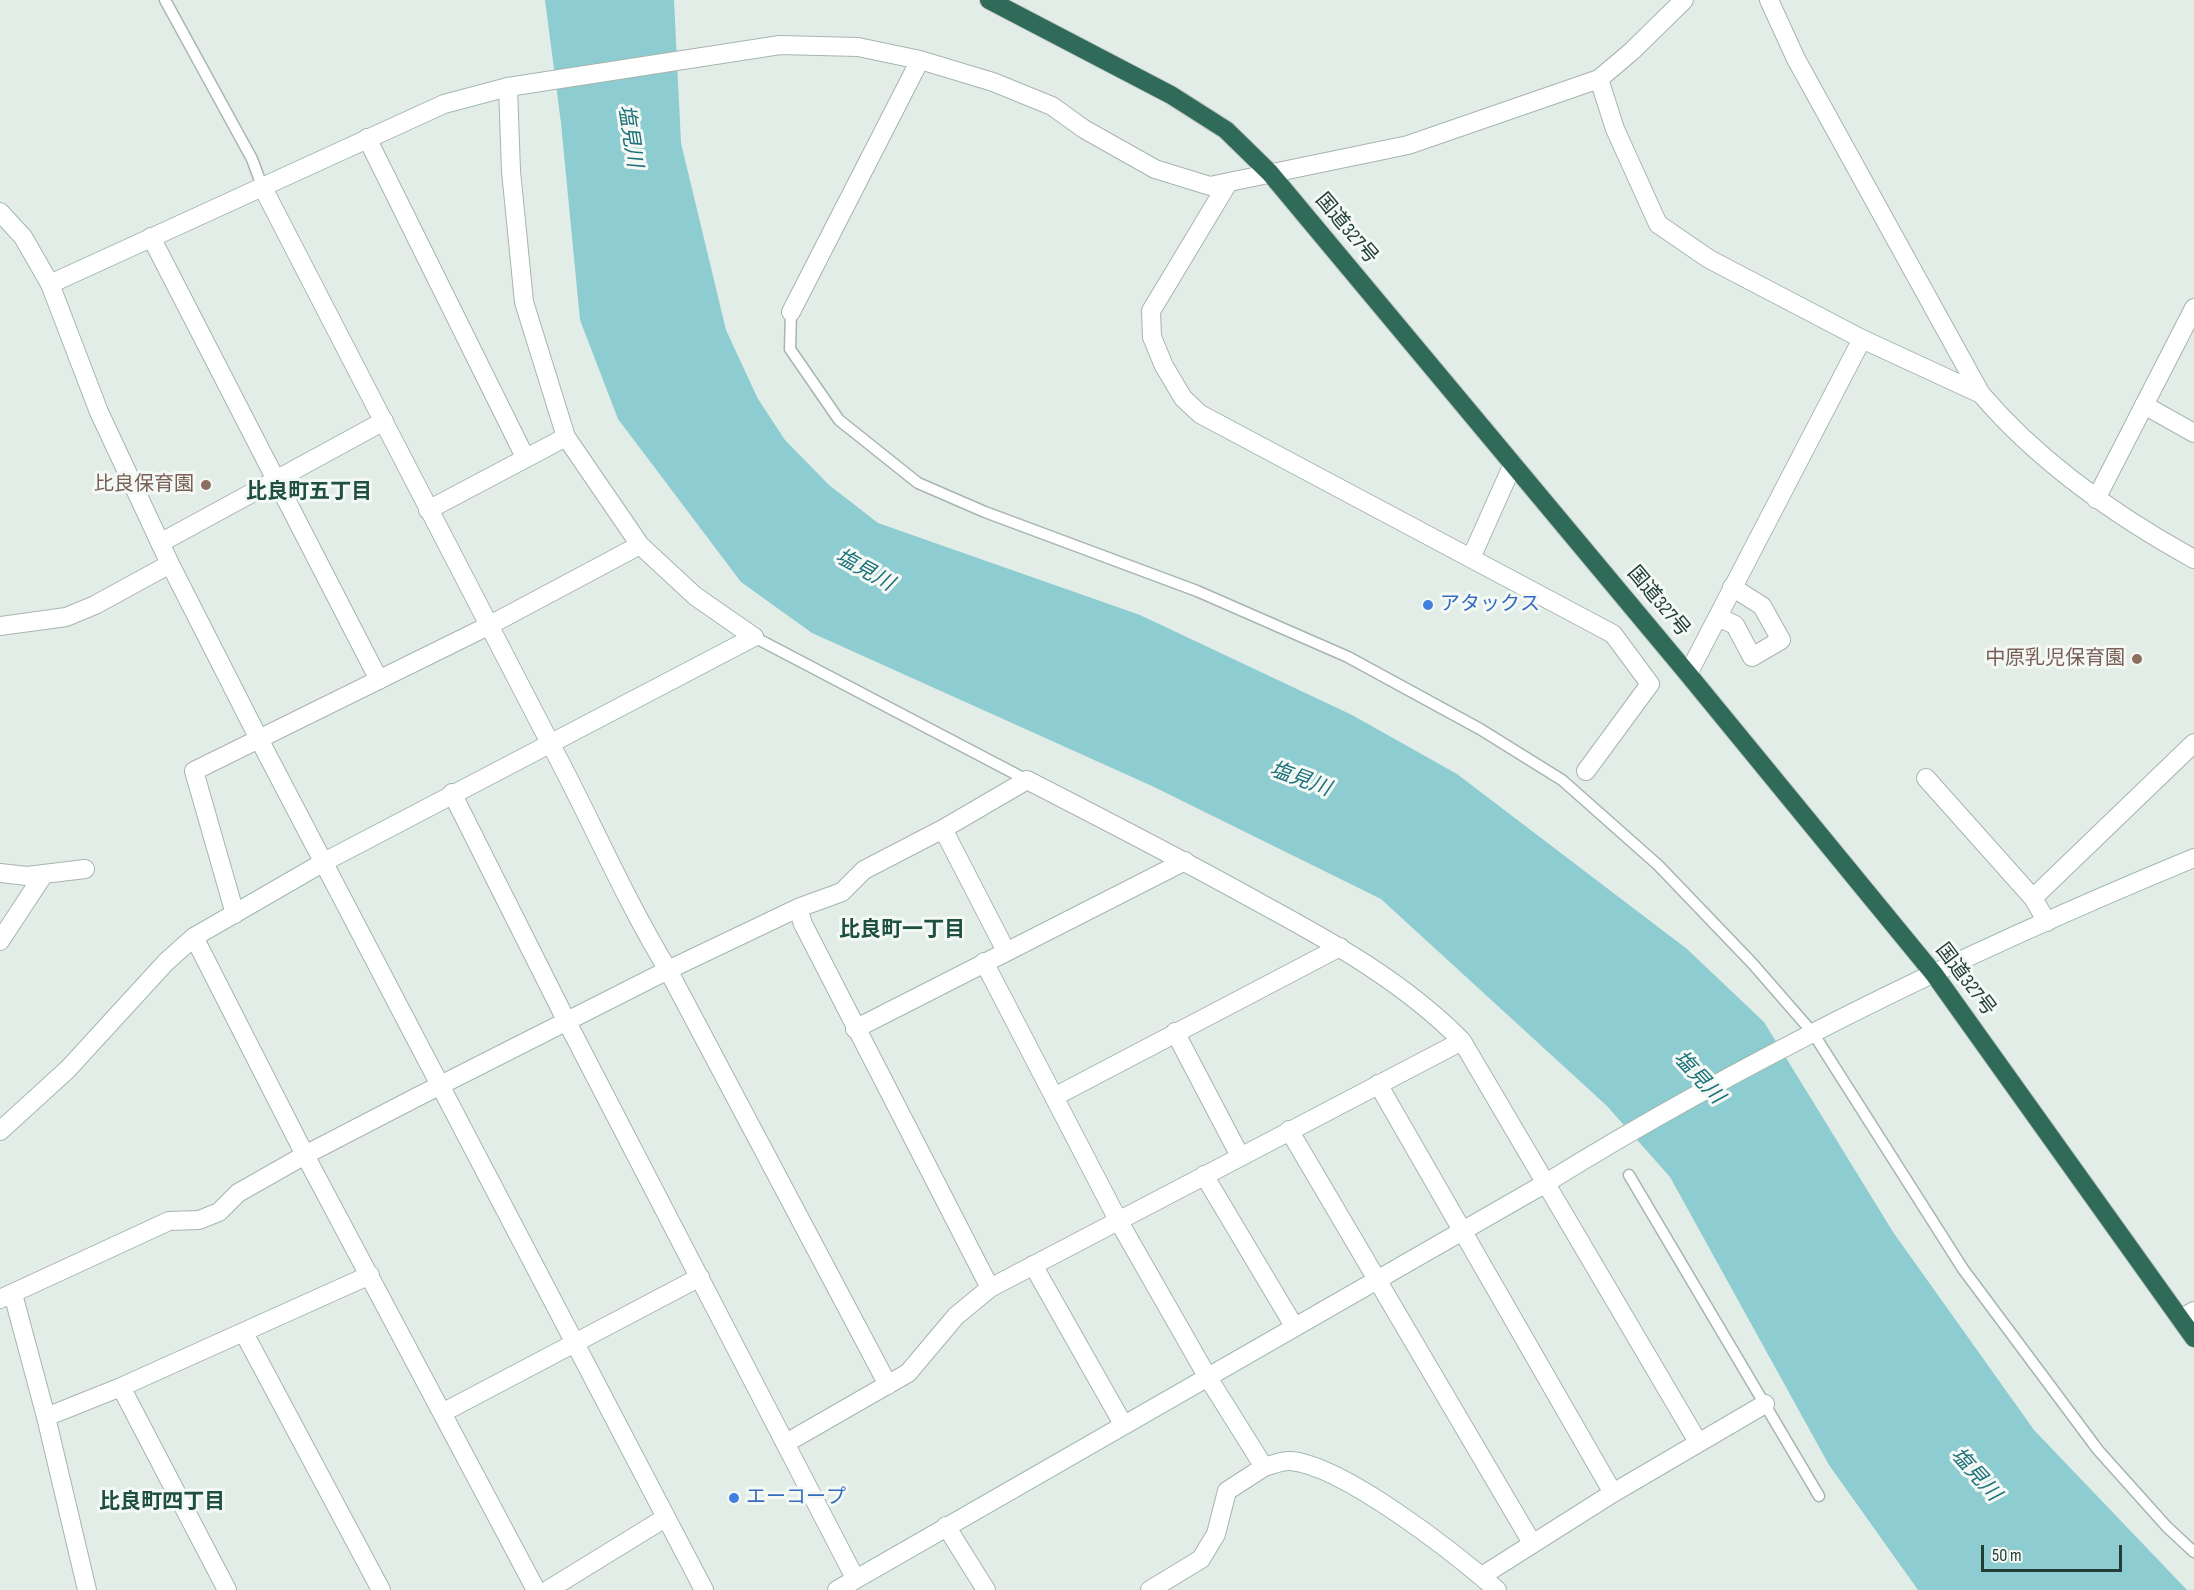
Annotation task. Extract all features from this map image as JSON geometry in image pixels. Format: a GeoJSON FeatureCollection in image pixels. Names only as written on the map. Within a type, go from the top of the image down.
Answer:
{"type":"FeatureCollection","features":[{"type":"Feature","properties":{"kind":"highway","name":"国道327号"},"geometry":{"type":"LineString","coordinates":[[989,0],[1180,101],[1226,130],[1270,173],[1688,674],[1934,974],[2187,1315],[2194,1338]]}},
{"type":"Feature","properties":{"kind":"street"},"geometry":{"type":"LineString","coordinates":[[50,284],[444,104],[508,87],[791,46],[858,47],[920,60],[993,82],[1052,106],[1084,129],[1155,169],[1210,186],[1408,145],[1599,79],[1632,51],[1684,0]]}},
{"type":"Feature","properties":{"kind":"street"},"geometry":{"type":"LineString","coordinates":[[1769,0],[1796,59],[1981,394],[2011,429],[2096,499],[2194,559]]}},
{"type":"Feature","properties":{"kind":"street"},"geometry":{"type":"LineString","coordinates":[[791,312],[920,60]]}},
{"type":"Feature","properties":{"kind":"street"},"geometry":{"type":"LineString","coordinates":[[1599,79],[1616,129],[1658,224],[1709,259],[1862,339],[1981,394]]}},
{"type":"Feature","properties":{"kind":"street"},"geometry":{"type":"LineString","coordinates":[[0,1131],[68,1069],[166,962],[194,937],[324,862],[452,793],[551,744],[754,637],[695,596],[640,545],[566,436],[524,302],[511,171],[508,87]]}},
{"type":"Feature","properties":{"kind":"street"},"geometry":{"type":"LineString","coordinates":[[368,138],[525,457]]}},
{"type":"Feature","properties":{"kind":"street"},"geometry":{"type":"LineString","coordinates":[[1228,183],[1151,312],[1152,336],[1164,366],[1183,398],[1200,414],[1613,634],[1650,684],[1586,771]]}},
{"type":"Feature","properties":{"kind":"street"},"geometry":{"type":"LineString","coordinates":[[262,186],[551,744],[636,918],[668,970],[888,1385]]}},
{"type":"Feature","properties":{"kind":"street"},"geometry":{"type":"LineString","coordinates":[[0,212],[23,237],[50,284],[99,412],[170,564],[259,739],[576,1341],[704,1590]]}},
{"type":"Feature","properties":{"kind":"street"},"geometry":{"type":"LineString","coordinates":[[151,237],[380,680]]}},
{"type":"Feature","properties":{"kind":"street"},"geometry":{"type":"LineString","coordinates":[[2096,499],[2192,315]]}},
{"type":"Feature","properties":{"kind":"street"},"geometry":{"type":"LineString","coordinates":[[1688,674],[1862,339]]}},
{"type":"Feature","properties":{"kind":"street"},"geometry":{"type":"LineString","coordinates":[[2144,405],[2194,433]]}},
{"type":"Feature","properties":{"kind":"street"},"geometry":{"type":"LineString","coordinates":[[160,543],[275,478],[384,422]]}},
{"type":"Feature","properties":{"kind":"street"},"geometry":{"type":"LineString","coordinates":[[428,510],[566,436]]}},
{"type":"Feature","properties":{"kind":"street"},"geometry":{"type":"LineString","coordinates":[[1471,558],[1513,464]]}},
{"type":"Feature","properties":{"kind":"street"},"geometry":{"type":"LineString","coordinates":[[235,914],[194,771],[488,626],[640,545]]}},
{"type":"Feature","properties":{"kind":"street"},"geometry":{"type":"LineString","coordinates":[[0,626],[66,617],[95,605],[170,564]]}},
{"type":"Feature","properties":{"kind":"street"},"geometry":{"type":"LineString","coordinates":[[1718,617],[1735,625],[1752,657],[1781,640],[1762,606],[1732,587]]}},
{"type":"Feature","properties":{"kind":"street"},"geometry":{"type":"LineString","coordinates":[[2033,898],[2194,743]]}},
{"type":"Feature","properties":{"kind":"street"},"geometry":{"type":"LineString","coordinates":[[1926,778],[2033,898],[2047,922]]}},
{"type":"Feature","properties":{"kind":"street"},"geometry":{"type":"LineString","coordinates":[[87,1590],[46,1417],[7,1297],[169,1221],[199,1220],[219,1212],[238,1193],[305,1155],[668,970],[798,908],[842,892],[864,870],[943,829],[1027,780],[1185,861],[1340,947],[1434,1013],[1462,1041],[1698,1442]]}},
{"type":"Feature","properties":{"kind":"street"},"geometry":{"type":"LineString","coordinates":[[452,793],[567,1022],[855,1578]]}},
{"type":"Feature","properties":{"kind":"street"},"geometry":{"type":"LineString","coordinates":[[943,829],[1006,951]]}},
{"type":"Feature","properties":{"kind":"street"},"geometry":{"type":"LineString","coordinates":[[837,1590],[1376,1278],[1546,1183],[1611,1143],[1806,1036],[2047,922],[2194,858]]}},
{"type":"Feature","properties":{"kind":"street"},"geometry":{"type":"LineString","coordinates":[[855,1029],[1185,861]]}},
{"type":"Feature","properties":{"kind":"street"},"geometry":{"type":"LineString","coordinates":[[0,873],[27,876],[85,869]]}},
{"type":"Feature","properties":{"kind":"street"},"geometry":{"type":"LineString","coordinates":[[0,941],[44,874]]}},
{"type":"Feature","properties":{"kind":"street"},"geometry":{"type":"LineString","coordinates":[[798,908],[803,924],[855,1029],[990,1288]]}},
{"type":"Feature","properties":{"kind":"street"},"geometry":{"type":"LineString","coordinates":[[194,937],[305,1155],[536,1590]]}},
{"type":"Feature","properties":{"kind":"street"},"geometry":{"type":"LineString","coordinates":[[1054,1097],[1340,947]]}},
{"type":"Feature","properties":{"kind":"street"},"geometry":{"type":"LineString","coordinates":[[984,962],[1118,1220],[1208,1376],[1264,1467]]}},
{"type":"Feature","properties":{"kind":"street"},"geometry":{"type":"LineString","coordinates":[[1175,1032],[1240,1156]]}},
{"type":"Feature","properties":{"kind":"street"},"geometry":{"type":"LineString","coordinates":[[786,1443],[908,1373],[956,1316],[990,1288],[1462,1041]]}},
{"type":"Feature","properties":{"kind":"street"},"geometry":{"type":"LineString","coordinates":[[1378,1084],[1613,1493]]}},
{"type":"Feature","properties":{"kind":"street"},"geometry":{"type":"LineString","coordinates":[[1289,1130],[1532,1544]]}},
{"type":"Feature","properties":{"kind":"street"},"geometry":{"type":"LineString","coordinates":[[1204,1175],[1294,1326]]}},
{"type":"Feature","properties":{"kind":"street"},"geometry":{"type":"LineString","coordinates":[[1033,1265],[1123,1424]]}},
{"type":"Feature","properties":{"kind":"street"},"geometry":{"type":"LineString","coordinates":[[46,1417],[121,1387],[370,1275]]}},
{"type":"Feature","properties":{"kind":"street"},"geometry":{"type":"LineString","coordinates":[[442,1413],[700,1277]]}},
{"type":"Feature","properties":{"kind":"street"},"geometry":{"type":"LineString","coordinates":[[244,1333],[381,1590]]}},
{"type":"Feature","properties":{"kind":"street"},"geometry":{"type":"LineString","coordinates":[[121,1387],[227,1590]]}},
{"type":"Feature","properties":{"kind":"street"},"geometry":{"type":"LineString","coordinates":[[1490,1584],[1485,1574],[1613,1493],[1765,1404]]}},
{"type":"Feature","properties":{"kind":"street"},"geometry":{"type":"LineString","coordinates":[[1150,1590],[1201,1559],[1216,1533],[1227,1491],[1264,1467],[1289,1461],[1321,1469],[1367,1493],[1490,1584]]}},
{"type":"Feature","properties":{"kind":"street"},"geometry":{"type":"LineString","coordinates":[[548,1590],[665,1518]]}},
{"type":"Feature","properties":{"kind":"street"},"geometry":{"type":"LineString","coordinates":[[945,1526],[986,1590]]}},
{"type":"Feature","properties":{"kind":"lane"},"geometry":{"type":"LineString","coordinates":[[165,0],[252,159],[262,186]]}},
{"type":"Feature","properties":{"kind":"lane"},"geometry":{"type":"LineString","coordinates":[[791,312],[790,349],[839,420],[918,483],[985,512],[1197,591],[1282,626],[1348,657],[1480,729],[1562,780],[1658,865],[1752,963],[1806,1036],[1963,1269],[2098,1450],[2167,1527],[2194,1552]]}},
{"type":"Feature","properties":{"kind":"lane"},"geometry":{"type":"LineString","coordinates":[[754,637],[1027,780]]}},
{"type":"Feature","properties":{"kind":"lane"},"geometry":{"type":"LineString","coordinates":[[1629,1175],[1819,1496]]}},
{"type":"Feature","properties":{"kind":"water","name":"塩見川"},"geometry":{"type":"Polygon","coordinates":[[[545,0],[674,0],[681,143],[726,330],[758,399],[785,440],[829,485],[878,523],[1140,615],[1352,715],[1457,774],[1687,949],[1764,1022],[1893,1232],[2034,1430],[2187,1590],[1918,1590],[1829,1465],[1670,1177],[1607,1106],[1381,899],[1152,786],[812,633],[741,582],[618,419],[580,320],[561,123],[545,0]]]}},
{"type":"Feature","properties":{"kind":"place","name":"比良保育園"},"geometry":{"type":"Point","coordinates":[206,485]}},
{"type":"Feature","properties":{"kind":"place","name":"アタックス"},"geometry":{"type":"Point","coordinates":[1428,605]}},
{"type":"Feature","properties":{"kind":"place","name":"中原乳児保育園"},"geometry":{"type":"Point","coordinates":[2137,659]}},
{"type":"Feature","properties":{"kind":"place","name":"エーコープ"},"geometry":{"type":"Point","coordinates":[734,1498]}},
{"type":"Feature","properties":{"kind":"district","name":"比良町五丁目"},"geometry":{"type":"Point","coordinates":[309,493]}},
{"type":"Feature","properties":{"kind":"district","name":"比良町一丁目"},"geometry":{"type":"Point","coordinates":[902,931]}},
{"type":"Feature","properties":{"kind":"district","name":"比良町四丁目"},"geometry":{"type":"Point","coordinates":[162,1503]}}]}
